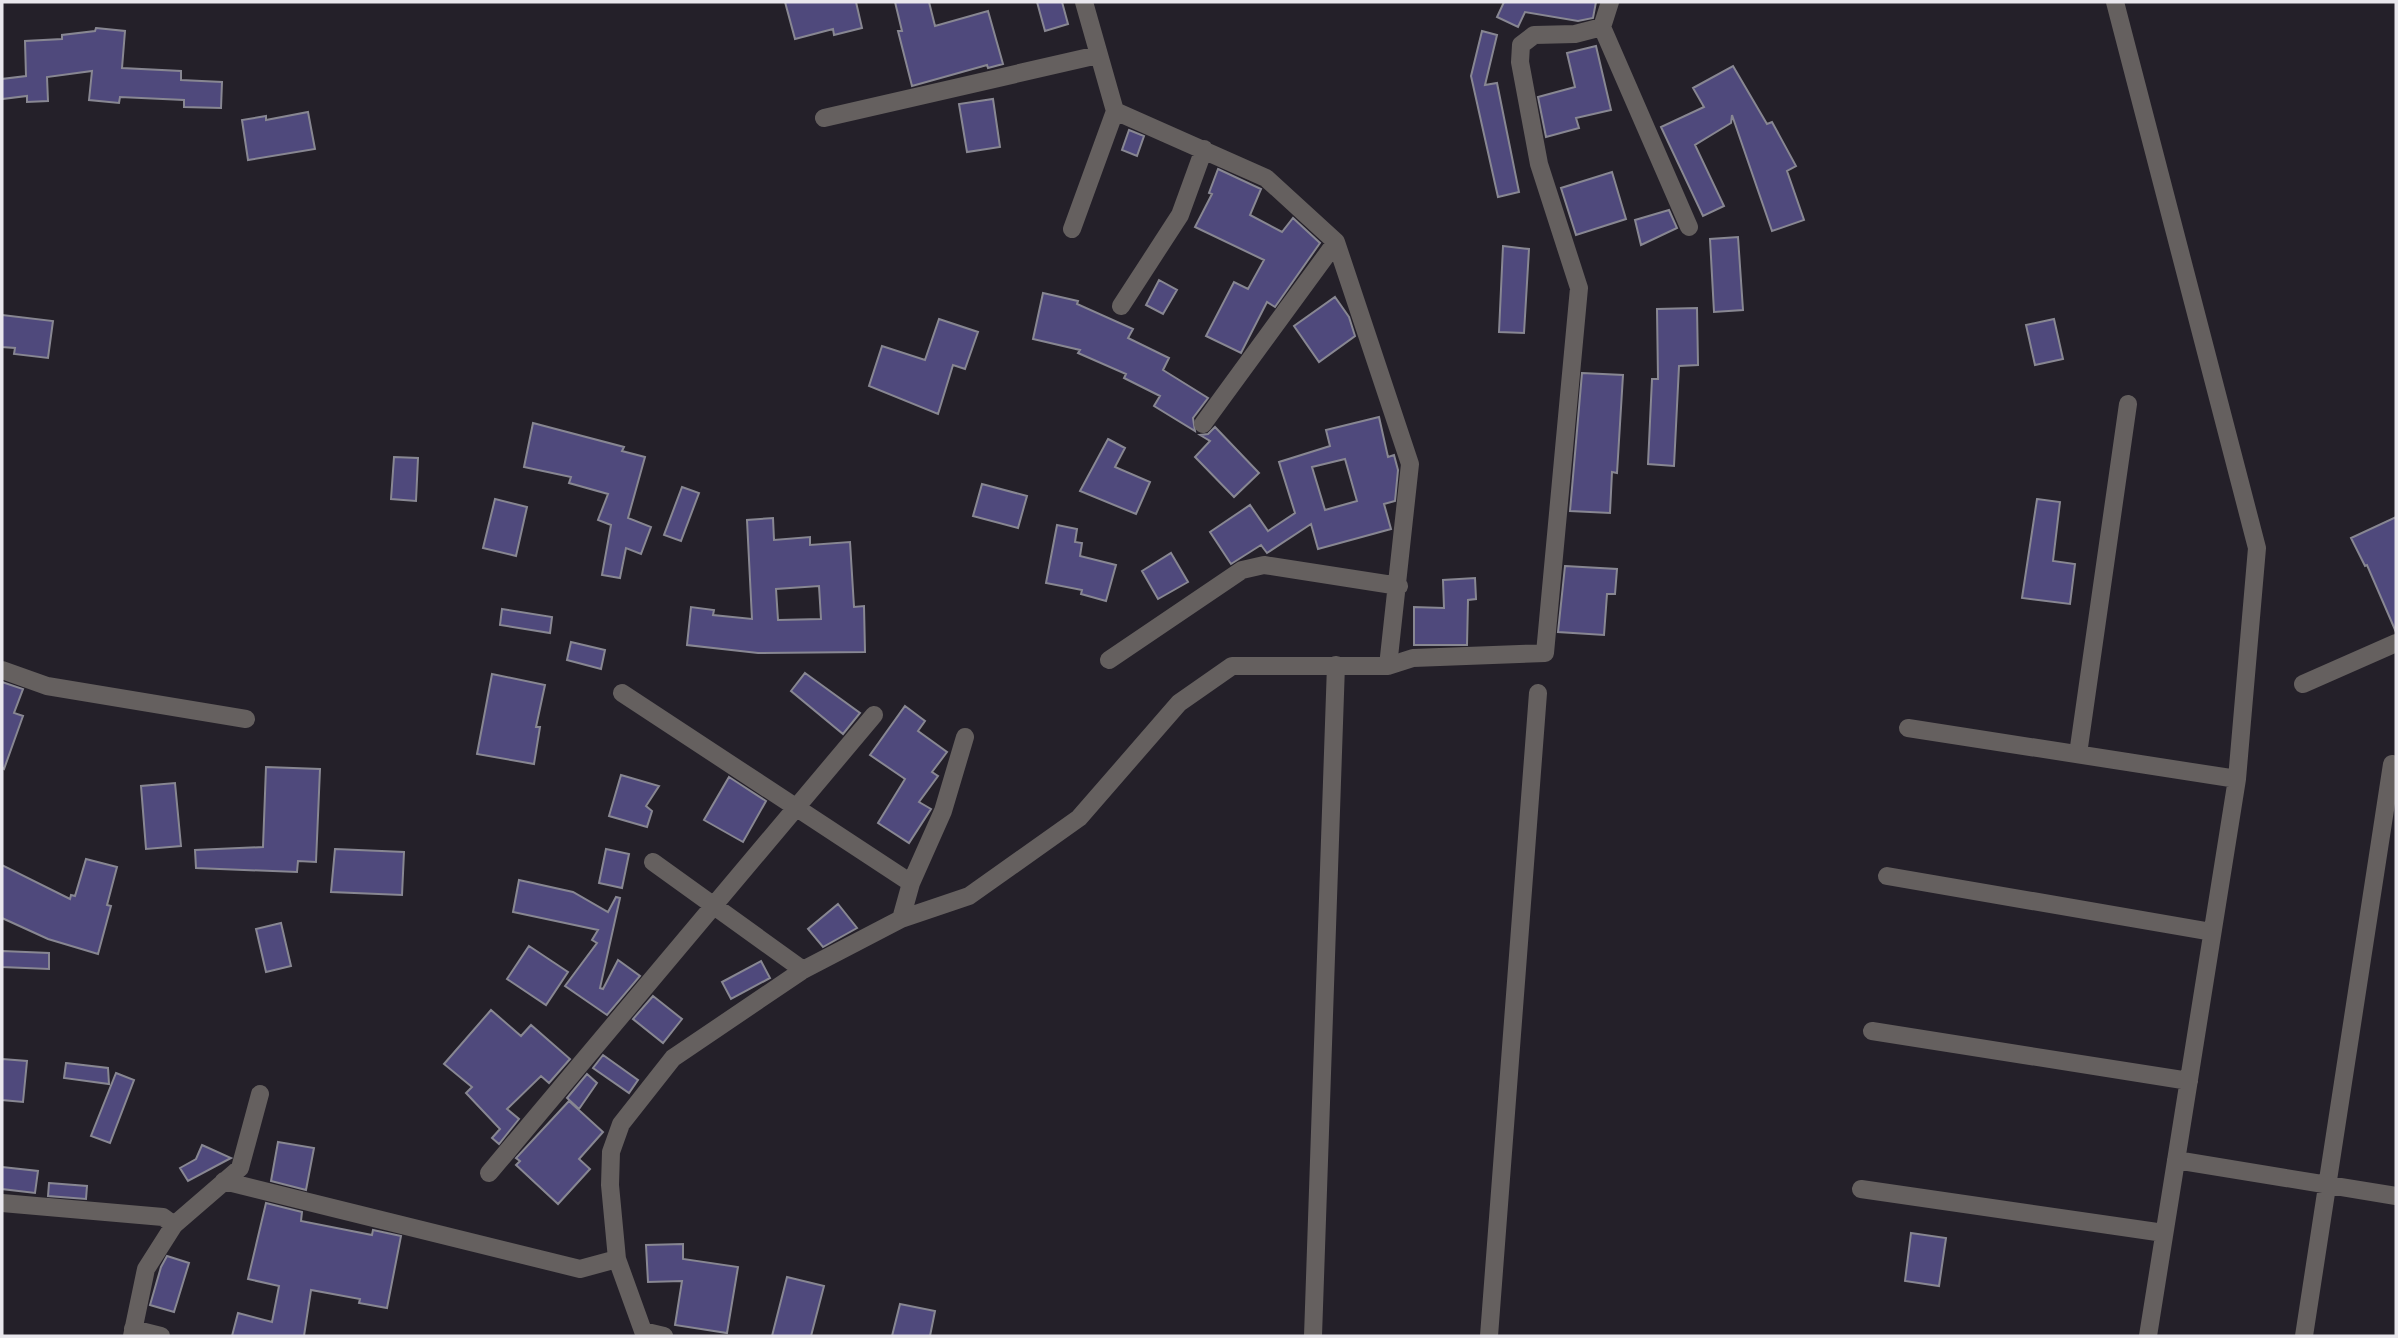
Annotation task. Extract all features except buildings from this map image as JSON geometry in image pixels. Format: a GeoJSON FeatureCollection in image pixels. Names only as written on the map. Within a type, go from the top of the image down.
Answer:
{"type":"FeatureCollection","features":[{"type":"Feature","properties":{"kind":"street"},"geometry":{"type":"LineString","coordinates":[[1072,229],[1115,111],[1084,2]]}},
{"type":"Feature","properties":{"kind":"street"},"geometry":{"type":"LineString","coordinates":[[1610,2],[1602,27],[1689,227]]}},
{"type":"Feature","properties":{"kind":"street"},"geometry":{"type":"LineString","coordinates":[[2115,2],[2257,548],[2237,779],[2148,1336]]}},
{"type":"Feature","properties":{"kind":"street"},"geometry":{"type":"LineString","coordinates":[[664,1336],[643,1331],[617,1259],[611,1152],[621,1124],[673,1058],[803,970],[901,919],[968,896],[1079,818],[1179,703],[1232,666],[1336,664],[1388,667],[1413,658],[1545,653],[1579,288],[1539,164],[1520,62],[1521,45],[1534,35],[1575,34],[1602,27]]}},
{"type":"Feature","properties":{"kind":"street"},"geometry":{"type":"LineString","coordinates":[[824,118],[1098,55]]}},
{"type":"Feature","properties":{"kind":"street"},"geometry":{"type":"LineString","coordinates":[[1115,111],[1266,178],[1336,242],[1410,464],[1399,586],[1388,667]]}},
{"type":"Feature","properties":{"kind":"street"},"geometry":{"type":"LineString","coordinates":[[1121,306],[1180,215],[1204,149]]}},
{"type":"Feature","properties":{"kind":"street"},"geometry":{"type":"LineString","coordinates":[[1203,424],[1336,242]]}},
{"type":"Feature","properties":{"kind":"street"},"geometry":{"type":"LineString","coordinates":[[2078,754],[2128,404]]}},
{"type":"Feature","properties":{"kind":"street"},"geometry":{"type":"LineString","coordinates":[[1109,660],[1242,570],[1264,565],[1399,586]]}},
{"type":"Feature","properties":{"kind":"street"},"geometry":{"type":"LineString","coordinates":[[2303,684],[2396,643]]}},
{"type":"Feature","properties":{"kind":"street"},"geometry":{"type":"LineString","coordinates":[[1313,1336],[1336,664]]}},
{"type":"Feature","properties":{"kind":"street"},"geometry":{"type":"LineString","coordinates":[[2,670],[47,686],[246,719]]}},
{"type":"Feature","properties":{"kind":"street"},"geometry":{"type":"LineString","coordinates":[[622,693],[911,883]]}},
{"type":"Feature","properties":{"kind":"street"},"geometry":{"type":"LineString","coordinates":[[1489,1336],[1538,694]]}},
{"type":"Feature","properties":{"kind":"street"},"geometry":{"type":"LineString","coordinates":[[489,1173],[874,715]]}},
{"type":"Feature","properties":{"kind":"street"},"geometry":{"type":"LineString","coordinates":[[1908,728],[2237,779]]}},
{"type":"Feature","properties":{"kind":"street"},"geometry":{"type":"LineString","coordinates":[[901,919],[911,883],[943,811],[965,737]]}},
{"type":"Feature","properties":{"kind":"street"},"geometry":{"type":"LineString","coordinates":[[2304,1336],[2392,764]]}},
{"type":"Feature","properties":{"kind":"street"},"geometry":{"type":"LineString","coordinates":[[653,862],[803,970]]}},
{"type":"Feature","properties":{"kind":"street"},"geometry":{"type":"LineString","coordinates":[[1887,876],[2212,932]]}},
{"type":"Feature","properties":{"kind":"street"},"geometry":{"type":"LineString","coordinates":[[1872,1031],[2189,1081]]}},
{"type":"Feature","properties":{"kind":"street"},"geometry":{"type":"LineString","coordinates":[[161,1336],[133,1332],[146,1269],[174,1225],[240,1168],[260,1094]]}},
{"type":"Feature","properties":{"kind":"street"},"geometry":{"type":"LineString","coordinates":[[2176,1160],[2396,1196]]}},
{"type":"Feature","properties":{"kind":"street"},"geometry":{"type":"LineString","coordinates":[[223,1181],[580,1269],[617,1259]]}},
{"type":"Feature","properties":{"kind":"street"},"geometry":{"type":"LineString","coordinates":[[1861,1189],[2164,1233]]}},
{"type":"Feature","properties":{"kind":"street"},"geometry":{"type":"LineString","coordinates":[[2,1203],[163,1217],[174,1225]]}}]}
